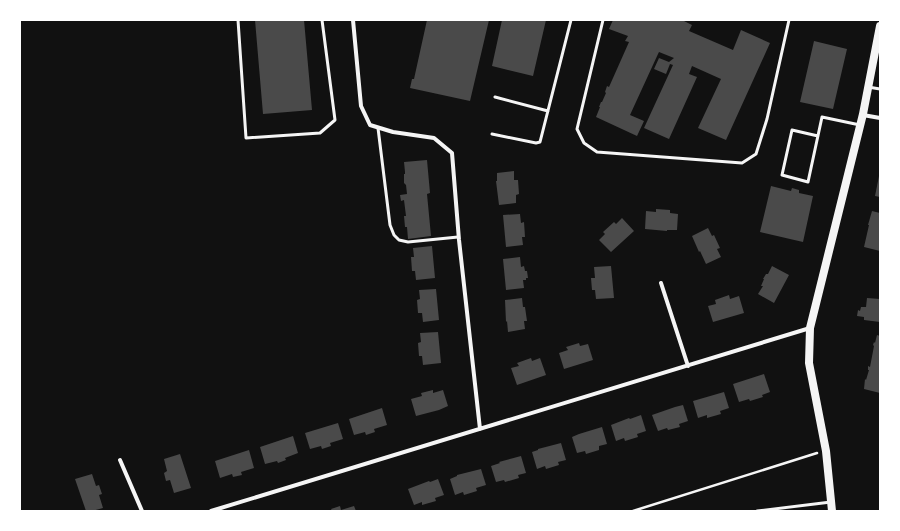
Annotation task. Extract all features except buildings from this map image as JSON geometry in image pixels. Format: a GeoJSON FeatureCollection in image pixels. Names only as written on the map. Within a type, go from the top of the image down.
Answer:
{"type":"FeatureCollection","features":[{"type":"Feature","properties":{"kind":"main road"},"geometry":{"type":"LineString","coordinates":[[832,511],[826,451],[809,363],[810,328],[860,125],[879,40],[880,26]]}},
{"type":"Feature","properties":{"kind":"street"},"geometry":{"type":"LineString","coordinates":[[353,20],[361,106],[370,125],[393,132],[434,138],[452,153],[458,237],[480,429]]}},
{"type":"Feature","properties":{"kind":"street"},"geometry":{"type":"LineString","coordinates":[[862,114],[880,118]]}},
{"type":"Feature","properties":{"kind":"street"},"geometry":{"type":"LineString","coordinates":[[661,284],[688,366]]}},
{"type":"Feature","properties":{"kind":"street"},"geometry":{"type":"LineString","coordinates":[[211,511],[810,328]]}},
{"type":"Feature","properties":{"kind":"street"},"geometry":{"type":"LineString","coordinates":[[120,460],[142,511]]}},
{"type":"Feature","properties":{"kind":"lane"},"geometry":{"type":"LineString","coordinates":[[238,20],[246,138],[320,133],[335,120],[322,20]]}},
{"type":"Feature","properties":{"kind":"lane"},"geometry":{"type":"LineString","coordinates":[[492,134],[536,143],[540,142],[571,20]]}},
{"type":"Feature","properties":{"kind":"lane"},"geometry":{"type":"LineString","coordinates":[[603,20],[577,129],[584,143],[597,152],[742,163],[756,154],[767,119],[789,20]]}},
{"type":"Feature","properties":{"kind":"lane"},"geometry":{"type":"LineString","coordinates":[[868,87],[880,89]]}},
{"type":"Feature","properties":{"kind":"lane"},"geometry":{"type":"LineString","coordinates":[[495,97],[548,111]]}},
{"type":"Feature","properties":{"kind":"lane"},"geometry":{"type":"LineString","coordinates":[[818,136],[792,130],[782,175],[808,182],[818,136],[822,117],[860,125]]}},
{"type":"Feature","properties":{"kind":"lane"},"geometry":{"type":"LineString","coordinates":[[378,128],[390,225],[394,235],[399,240],[408,242],[458,237]]}},
{"type":"Feature","properties":{"kind":"lane"},"geometry":{"type":"LineString","coordinates":[[757,511],[831,502]]}},
{"type":"Feature","properties":{"kind":"path"},"geometry":{"type":"LineString","coordinates":[[633,511],[826,451]]}}]}
